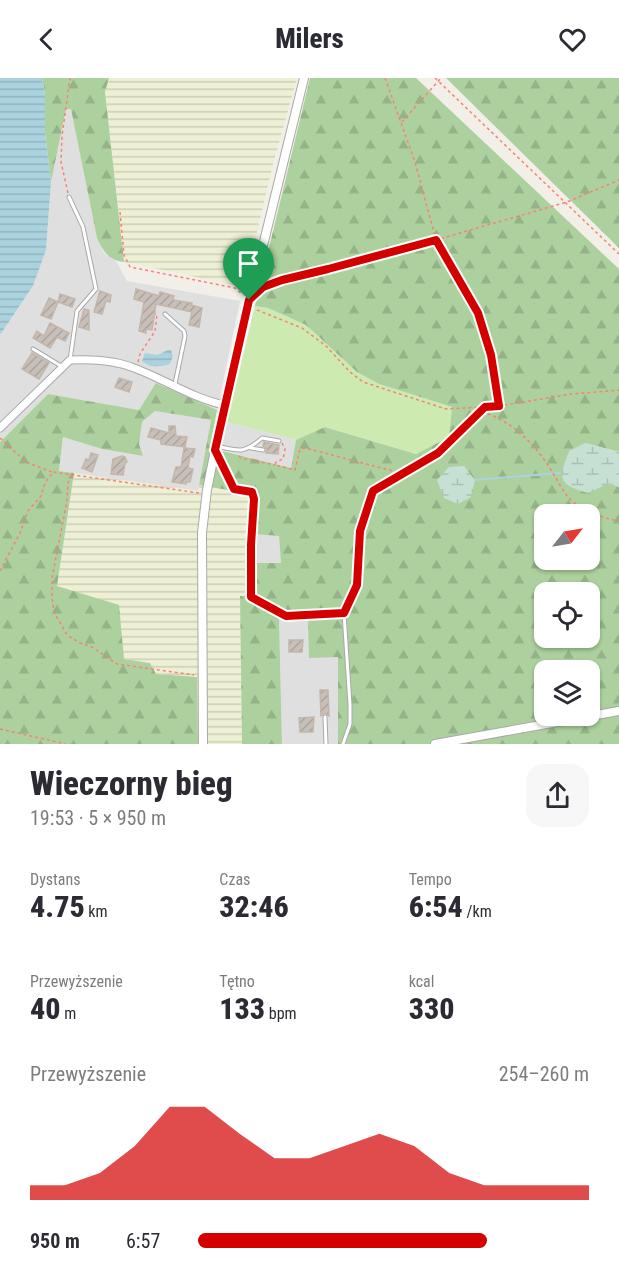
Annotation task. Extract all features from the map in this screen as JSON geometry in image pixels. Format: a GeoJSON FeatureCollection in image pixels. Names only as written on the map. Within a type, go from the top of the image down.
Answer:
{"type":"FeatureCollection","features":[{"type":"Feature","properties":{"kind":"street"},"geometry":{"type":"LineString","coordinates":[[203,744],[202,533],[207,490],[224,405],[304,78]]}},
{"type":"Feature","properties":{"kind":"street"},"geometry":{"type":"LineString","coordinates":[[0,428],[70,360],[91,359],[136,368],[208,402],[224,405]]}},
{"type":"Feature","properties":{"kind":"street"},"geometry":{"type":"LineString","coordinates":[[435,744],[619,711]]}},
{"type":"Feature","properties":{"kind":"lane"},"geometry":{"type":"LineString","coordinates":[[69,197],[83,227],[96,289],[77,312],[70,360]]}},
{"type":"Feature","properties":{"kind":"lane"},"geometry":{"type":"LineString","coordinates":[[165,314],[183,331],[185,336],[174,386]]}},
{"type":"Feature","properties":{"kind":"lane"},"geometry":{"type":"LineString","coordinates":[[33,349],[62,367]]}},
{"type":"Feature","properties":{"kind":"lane"},"geometry":{"type":"LineString","coordinates":[[215,448],[241,451],[251,448],[262,438],[279,441]]}},
{"type":"Feature","properties":{"kind":"lane"},"geometry":{"type":"LineString","coordinates":[[251,448],[263,450]]}},
{"type":"Feature","properties":{"kind":"lane"},"geometry":{"type":"LineString","coordinates":[[254,499],[251,597],[286,616],[344,613],[350,724],[343,744]]}},
{"type":"Feature","properties":{"kind":"lane"},"geometry":{"type":"LineString","coordinates":[[325,717],[326,744]]}},
{"type":"Feature","properties":{"kind":"path"},"geometry":{"type":"LineString","coordinates":[[69,197],[61,162],[70,78]]}},
{"type":"Feature","properties":{"kind":"path"},"geometry":{"type":"LineString","coordinates":[[385,78],[415,162],[436,240],[478,313],[491,355],[499,406]]}},
{"type":"Feature","properties":{"kind":"path"},"geometry":{"type":"LineString","coordinates":[[435,78],[619,254]]}},
{"type":"Feature","properties":{"kind":"path"},"geometry":{"type":"LineString","coordinates":[[401,123],[441,78]]}},
{"type":"Feature","properties":{"kind":"path"},"geometry":{"type":"LineString","coordinates":[[248,304],[263,287],[282,280],[436,240],[567,202],[619,180]]}},
{"type":"Feature","properties":{"kind":"path"},"geometry":{"type":"LineString","coordinates":[[120,212],[124,255],[130,267],[235,288],[248,304],[302,328],[326,346],[350,372],[363,382],[446,409],[499,406],[571,394],[619,390]]}},
{"type":"Feature","properties":{"kind":"path"},"geometry":{"type":"LineString","coordinates":[[136,368],[140,354],[155,332],[158,314],[155,314]]}},
{"type":"Feature","properties":{"kind":"path"},"geometry":{"type":"LineString","coordinates":[[344,613],[357,585],[360,531],[373,491],[438,453],[485,407]]}},
{"type":"Feature","properties":{"kind":"path"},"geometry":{"type":"LineString","coordinates":[[481,411],[510,423],[550,468],[565,494],[574,504],[588,512],[619,521]]}},
{"type":"Feature","properties":{"kind":"path"},"geometry":{"type":"LineString","coordinates":[[0,438],[26,462],[53,472],[193,493]]}},
{"type":"Feature","properties":{"kind":"path"},"geometry":{"type":"LineString","coordinates":[[275,465],[283,459],[285,448],[279,441]]}},
{"type":"Feature","properties":{"kind":"path"},"geometry":{"type":"LineString","coordinates":[[215,448],[234,489],[252,492],[254,499]]}},
{"type":"Feature","properties":{"kind":"path"},"geometry":{"type":"LineString","coordinates":[[235,450],[241,458],[295,470],[300,448],[305,448],[393,471],[399,476]]}},
{"type":"Feature","properties":{"kind":"path"},"geometry":{"type":"LineString","coordinates":[[0,571],[20,533],[28,511],[41,496],[45,483],[53,472]]}},
{"type":"Feature","properties":{"kind":"path"},"geometry":{"type":"LineString","coordinates":[[71,475],[52,578],[54,612],[67,636],[92,647],[117,664],[202,675]]}},
{"type":"Feature","properties":{"kind":"path"},"geometry":{"type":"LineString","coordinates":[[0,729],[66,744]]}},
{"type":"Feature","properties":{"kind":"shaded area"},"geometry":{"type":"Polygon","coordinates":[[[66,109],[72,109],[97,238],[104,253],[116,261],[127,281],[240,301],[217,410],[157,383],[139,410],[48,394],[0,442],[0,335],[33,286],[46,250],[51,182],[66,109]]]}},
{"type":"Feature","properties":{"kind":"shaded area"},"geometry":{"type":"Polygon","coordinates":[[[155,411],[211,420],[198,491],[59,471],[63,437],[102,449],[142,456],[139,444],[142,422],[155,411]]]}},
{"type":"Feature","properties":{"kind":"shaded area"},"geometry":{"type":"Polygon","coordinates":[[[227,422],[296,440],[291,468],[221,450],[227,422]]]}},
{"type":"Feature","properties":{"kind":"shaded area"},"geometry":{"type":"Polygon","coordinates":[[[254,534],[279,536],[281,563],[254,563],[254,534]]]}},
{"type":"Feature","properties":{"kind":"shaded area"},"geometry":{"type":"Polygon","coordinates":[[[279,618],[308,619],[338,657],[338,744],[282,744],[279,618]]]}},
{"type":"Feature","properties":{"kind":"green space"},"geometry":{"type":"Polygon","coordinates":[[[42,78],[109,78],[105,92],[124,262],[107,254],[97,238],[71,109],[66,109],[51,182],[45,134],[45,95],[42,78]]]}},
{"type":"Feature","properties":{"kind":"green space"},"geometry":{"type":"Polygon","coordinates":[[[109,78],[297,78],[272,168],[244,287],[124,262],[105,92],[109,78]]]}},
{"type":"Feature","properties":{"kind":"green space"},"geometry":{"type":"Polygon","coordinates":[[[310,78],[416,78],[619,269],[619,452],[585,443],[609,483],[619,487],[619,744],[338,744],[338,657],[309,658],[308,619],[279,618],[282,744],[242,744],[240,596],[254,596],[254,563],[281,563],[279,536],[254,534],[256,495],[199,485],[211,420],[155,411],[142,422],[139,444],[143,456],[102,449],[63,437],[59,471],[74,473],[57,586],[119,605],[124,659],[150,663],[156,674],[197,677],[198,744],[0,744],[0,442],[48,394],[139,410],[156,383],[217,410],[210,448],[291,468],[296,440],[325,427],[416,454],[449,437],[452,407],[379,384],[357,372],[306,325],[268,308],[255,306],[310,78]]]}},
{"type":"Feature","properties":{"kind":"green space"},"geometry":{"type":"Polygon","coordinates":[[[446,78],[619,78],[619,248],[446,78]]]}},
{"type":"Feature","properties":{"kind":"green space"},"geometry":{"type":"Polygon","coordinates":[[[255,306],[268,308],[306,325],[357,372],[379,384],[452,407],[449,437],[416,454],[326,427],[296,440],[227,422],[255,306]]]}},
{"type":"Feature","properties":{"kind":"green space"},"geometry":{"type":"Polygon","coordinates":[[[585,443],[619,452],[619,487],[609,483],[588,493],[571,487],[563,480],[563,469],[569,451],[585,443]]]}},
{"type":"Feature","properties":{"kind":"green space"},"geometry":{"type":"Polygon","coordinates":[[[464,466],[475,480],[471,497],[458,504],[444,498],[437,480],[449,467],[464,466]]]}},
{"type":"Feature","properties":{"kind":"green space"},"geometry":{"type":"Polygon","coordinates":[[[74,473],[198,491],[199,485],[256,495],[254,596],[240,597],[242,744],[198,744],[197,677],[156,674],[150,663],[124,659],[57,586],[74,473]]]}},
{"type":"Feature","properties":{"kind":"water"},"geometry":{"type":"Polygon","coordinates":[[[0,78],[42,78],[45,95],[45,134],[51,182],[46,250],[33,286],[0,335],[0,78]]]}},
{"type":"Feature","properties":{"kind":"water"},"geometry":{"type":"Polygon","coordinates":[[[171,350],[173,356],[170,364],[155,366],[142,361],[145,353],[157,355],[171,350]]]}},
{"type":"Feature","properties":{"kind":"building"},"geometry":{"type":"Polygon","coordinates":[[[136,289],[159,296],[160,292],[174,296],[173,300],[192,303],[191,305],[202,308],[199,327],[189,325],[192,312],[156,304],[152,330],[146,329],[146,333],[139,331],[144,302],[134,299],[136,289]]]}},
{"type":"Feature","properties":{"kind":"building"},"geometry":{"type":"Polygon","coordinates":[[[100,291],[111,295],[110,302],[106,301],[102,314],[94,312],[100,291]]]}},
{"type":"Feature","properties":{"kind":"building"},"geometry":{"type":"Polygon","coordinates":[[[60,294],[75,299],[72,307],[58,302],[60,294]]]}},
{"type":"Feature","properties":{"kind":"building"},"geometry":{"type":"Polygon","coordinates":[[[49,298],[58,302],[51,319],[41,315],[49,298]]]}},
{"type":"Feature","properties":{"kind":"building"},"geometry":{"type":"Polygon","coordinates":[[[84,309],[89,310],[89,330],[79,327],[84,309]]]}},
{"type":"Feature","properties":{"kind":"building"},"geometry":{"type":"Polygon","coordinates":[[[50,323],[69,333],[65,341],[57,337],[50,348],[33,338],[37,331],[44,336],[50,323]]]}},
{"type":"Feature","properties":{"kind":"building"},"geometry":{"type":"Polygon","coordinates":[[[32,353],[49,363],[39,379],[22,369],[32,353]]]}},
{"type":"Feature","properties":{"kind":"building"},"geometry":{"type":"Polygon","coordinates":[[[119,378],[132,382],[129,392],[115,387],[119,378]]]}},
{"type":"Feature","properties":{"kind":"building"},"geometry":{"type":"Polygon","coordinates":[[[169,426],[175,426],[176,436],[187,437],[185,447],[161,444],[161,440],[148,437],[151,428],[169,433],[169,426]]]}},
{"type":"Feature","properties":{"kind":"building"},"geometry":{"type":"Polygon","coordinates":[[[264,442],[279,445],[278,454],[266,453],[264,442]]]}},
{"type":"Feature","properties":{"kind":"building"},"geometry":{"type":"Polygon","coordinates":[[[184,448],[195,449],[193,457],[190,456],[188,468],[193,469],[190,482],[186,484],[172,482],[176,467],[181,467],[184,448]]]}},
{"type":"Feature","properties":{"kind":"building"},"geometry":{"type":"Polygon","coordinates":[[[91,453],[98,455],[92,472],[82,468],[86,459],[89,460],[91,453]]]}},
{"type":"Feature","properties":{"kind":"building"},"geometry":{"type":"Polygon","coordinates":[[[122,456],[127,462],[123,475],[111,474],[113,459],[122,456]]]}},
{"type":"Feature","properties":{"kind":"building"},"geometry":{"type":"Polygon","coordinates":[[[289,640],[303,640],[302,652],[289,652],[289,640]]]}},
{"type":"Feature","properties":{"kind":"building"},"geometry":{"type":"Polygon","coordinates":[[[320,690],[328,690],[329,716],[325,713],[321,716],[320,690]]]}},
{"type":"Feature","properties":{"kind":"building"},"geometry":{"type":"Polygon","coordinates":[[[314,717],[313,732],[300,732],[299,718],[314,717]]]}},
{"type":"Feature","properties":{"kind":"waterway"},"geometry":{"type":"LineString","coordinates":[[475,480],[560,473]]}},
{"type":"Feature","properties":{"kind":"route"},"geometry":{"type":"LineString","coordinates":[[436,240],[478,313],[491,355],[499,406],[485,407],[438,453],[373,491],[360,531],[357,585],[344,613],[286,616],[251,597],[254,499],[252,492],[234,489],[215,450],[249,300],[263,287],[282,280],[436,240]]}}]}
